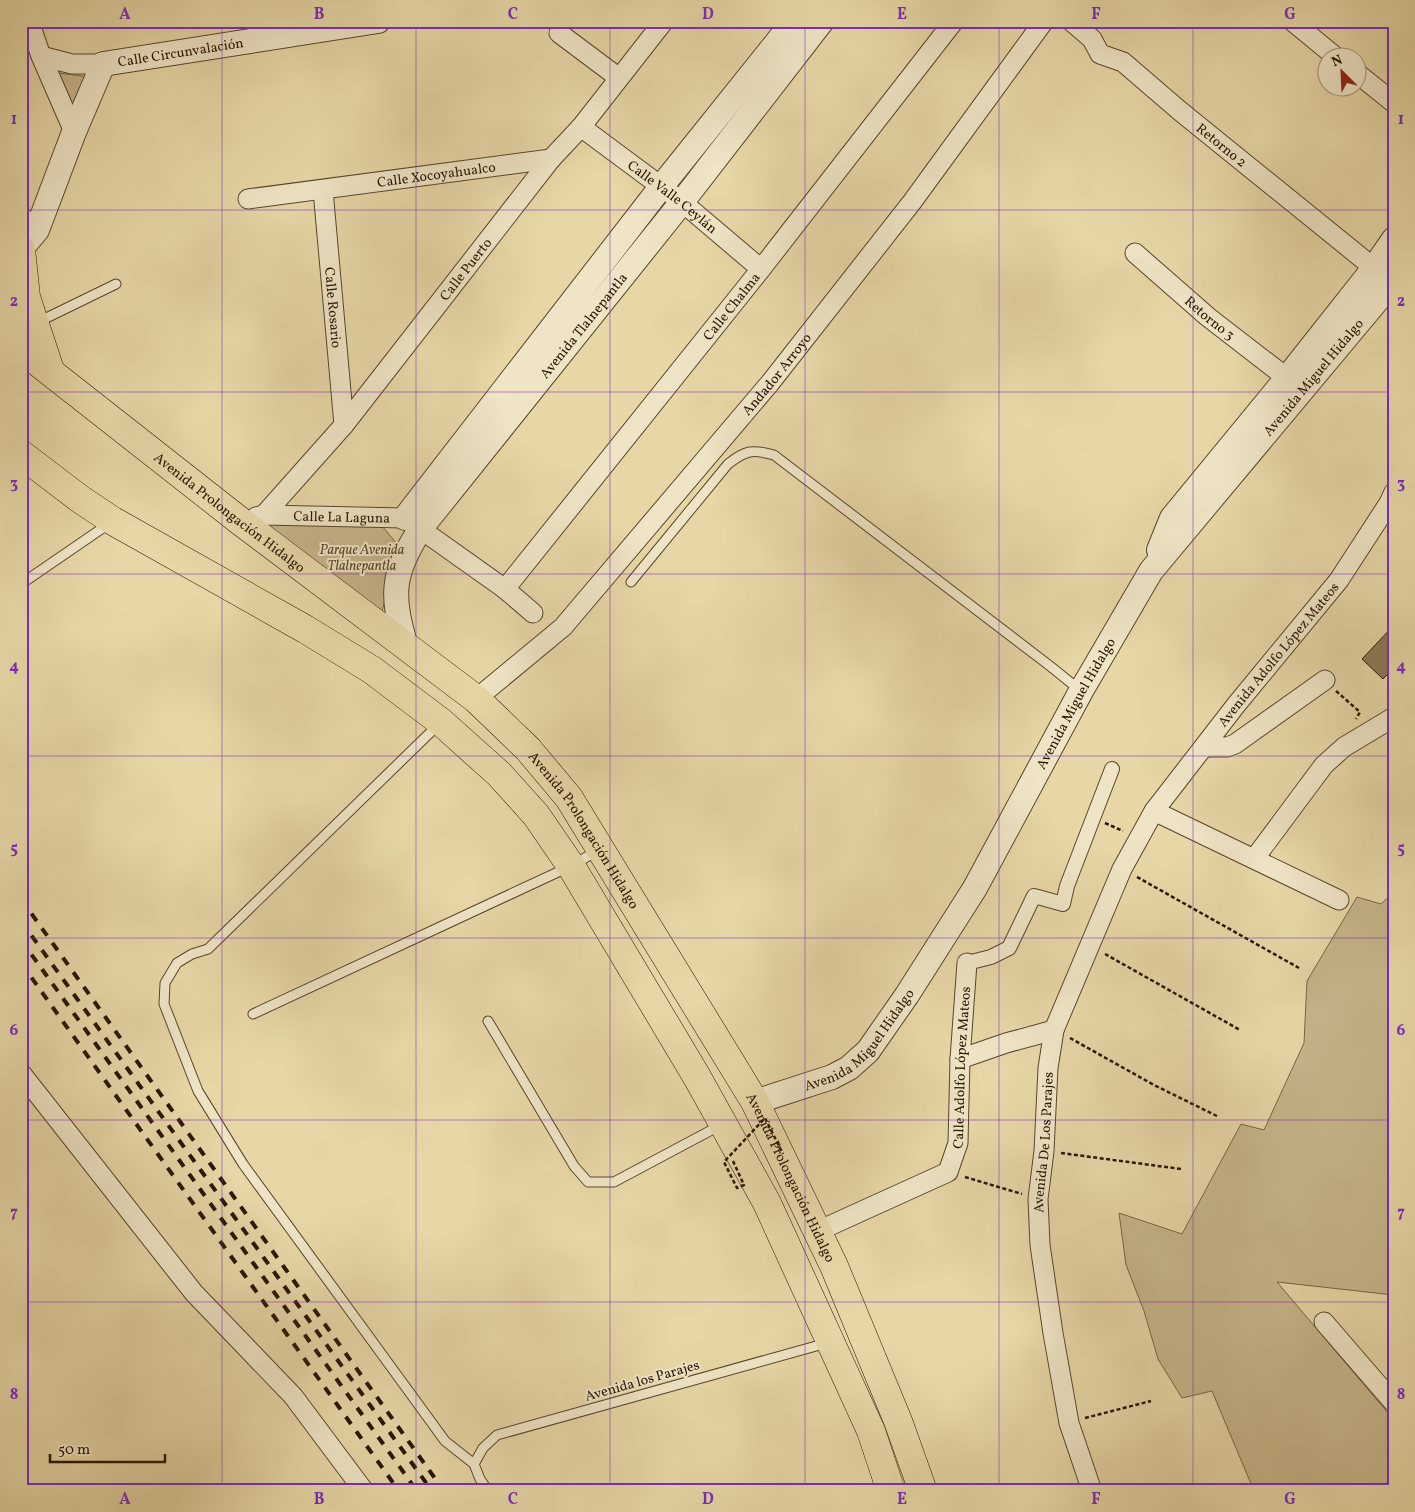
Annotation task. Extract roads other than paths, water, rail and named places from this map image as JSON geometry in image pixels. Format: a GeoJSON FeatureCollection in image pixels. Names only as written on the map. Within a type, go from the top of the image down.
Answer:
{"type":"FeatureCollection","features":[{"type":"Feature","properties":{"kind":"highway"},"geometry":{"type":"LineString","coordinates":[[25,238],[26,297],[50,370]]}},
{"type":"Feature","properties":{"kind":"highway","name":"Avenida Prolongación Hidalgo"},"geometry":{"type":"LineString","coordinates":[[21,349],[252,518],[406,647],[476,699],[528,748],[569,798],[602,848],[756,1102],[834,1266],[898,1421],[923,1491]]}},
{"type":"Feature","properties":{"kind":"highway"},"geometry":{"type":"LineString","coordinates":[[21,454],[80,499],[113,521],[305,629],[372,670],[441,722],[499,774],[530,808],[571,866],[697,1077],[767,1203],[831,1341],[870,1431],[891,1491]]}},
{"type":"Feature","properties":{"kind":"highway"},"geometry":{"type":"LineString","coordinates":[[697,1077],[756,1102],[766,1178],[767,1203]]}},
{"type":"Feature","properties":{"kind":"highway"},"geometry":{"type":"LineString","coordinates":[[870,1431],[898,1421]]}},
{"type":"Feature","properties":{"kind":"street"},"geometry":{"type":"LineString","coordinates":[[29,21],[41,56],[74,132]]}},
{"type":"Feature","properties":{"kind":"street","name":"Calle Circunvalación"},"geometry":{"type":"LineString","coordinates":[[41,56],[72,64],[103,64],[286,28],[378,21]]}},
{"type":"Feature","properties":{"kind":"street","name":"Calle Puerto"},"geometry":{"type":"LineString","coordinates":[[252,518],[344,425],[551,159],[581,126],[664,21]]}},
{"type":"Feature","properties":{"kind":"street","name":"Avenida Tlalnepantla"},"geometry":{"type":"LineString","coordinates":[[406,647],[398,618],[395,591],[398,576],[409,547],[413,523],[661,187],[794,21]]}},
{"type":"Feature","properties":{"kind":"street","name":"Avenida Tlalnepantla"},"geometry":{"type":"LineString","coordinates":[[413,523],[682,202],[822,21]]}},
{"type":"Feature","properties":{"kind":"street","name":"Calle Chalma"},"geometry":{"type":"LineString","coordinates":[[505,589],[761,269],[954,21]]}},
{"type":"Feature","properties":{"kind":"street","name":"Andador Arroyo"},"geometry":{"type":"LineString","coordinates":[[476,699],[562,627],[770,383],[912,202],[1044,21]]}},
{"type":"Feature","properties":{"kind":"street","name":"Retorno 2"},"geometry":{"type":"LineString","coordinates":[[1071,21],[1092,39],[1100,54],[1123,62],[1180,111],[1384,274]]}},
{"type":"Feature","properties":{"kind":"street"},"geometry":{"type":"LineString","coordinates":[[1292,21],[1325,48]]}},
{"type":"Feature","properties":{"kind":"street"},"geometry":{"type":"LineString","coordinates":[[559,33],[620,78]]}},
{"type":"Feature","properties":{"kind":"street","name":"Calle Circunvalación"},"geometry":{"type":"LineString","coordinates":[[25,238],[103,64]]}},
{"type":"Feature","properties":{"kind":"street"},"geometry":{"type":"LineString","coordinates":[[1368,82],[1394,104]]}},
{"type":"Feature","properties":{"kind":"street","name":"Calle Valle Ceylán"},"geometry":{"type":"LineString","coordinates":[[581,126],[682,202],[761,269]]}},
{"type":"Feature","properties":{"kind":"street","name":"Calle Xocoyahualco"},"geometry":{"type":"LineString","coordinates":[[248,199],[551,159]]}},
{"type":"Feature","properties":{"kind":"street","name":"Calle Rosario"},"geometry":{"type":"LineString","coordinates":[[323,190],[344,425]]}},
{"type":"Feature","properties":{"kind":"street"},"geometry":{"type":"LineString","coordinates":[[1151,570],[1172,518],[1287,378],[1384,274],[1394,239]]}},
{"type":"Feature","properties":{"kind":"street","name":"Retorno 3"},"geometry":{"type":"LineString","coordinates":[[1135,253],[1208,317],[1287,378]]}},
{"type":"Feature","properties":{"kind":"street","name":"Avenida Miguel Hidalgo"},"geometry":{"type":"LineString","coordinates":[[756,1102],[832,1077],[849,1068],[868,1051],[907,995],[975,888],[1081,691],[1151,570],[1384,274]]}},
{"type":"Feature","properties":{"kind":"street","name":"Avenida Adolfo López Mateos"},"geometry":{"type":"LineString","coordinates":[[1154,811],[1236,705],[1339,580],[1394,492]]}},
{"type":"Feature","properties":{"kind":"street","name":"Calle La Laguna"},"geometry":{"type":"LineString","coordinates":[[252,518],[413,523]]}},
{"type":"Feature","properties":{"kind":"street"},"geometry":{"type":"LineString","coordinates":[[413,523],[505,589],[533,614]]}},
{"type":"Feature","properties":{"kind":"street"},"geometry":{"type":"LineString","coordinates":[[1204,748],[1227,747],[1235,744],[1324,680]]}},
{"type":"Feature","properties":{"kind":"street"},"geometry":{"type":"LineString","coordinates":[[1254,859],[1334,754],[1394,716]]}},
{"type":"Feature","properties":{"kind":"street"},"geometry":{"type":"LineString","coordinates":[[967,963],[991,957],[1009,948],[1034,896],[1063,904],[1066,886],[1112,769]]}},
{"type":"Feature","properties":{"kind":"street"},"geometry":{"type":"LineString","coordinates":[[1154,811],[1339,900]]}},
{"type":"Feature","properties":{"kind":"street","name":"Avenida De Los Parajes"},"geometry":{"type":"LineString","coordinates":[[1092,1491],[1069,1422],[1051,1323],[1040,1245],[1038,1199],[1044,1151],[1048,1068],[1054,1030],[1088,945],[1122,869],[1154,811]]}},
{"type":"Feature","properties":{"kind":"street","name":"Calle Adolfo López Mateos"},"geometry":{"type":"LineString","coordinates":[[818,1231],[948,1172],[958,1143],[960,1059],[967,963]]}},
{"type":"Feature","properties":{"kind":"street"},"geometry":{"type":"LineString","coordinates":[[960,1059],[1006,1043],[1054,1030]]}},
{"type":"Feature","properties":{"kind":"street"},"geometry":{"type":"LineString","coordinates":[[21,1073],[194,1293],[293,1396],[364,1491]]}},
{"type":"Feature","properties":{"kind":"street"},"geometry":{"type":"LineString","coordinates":[[1324,1322],[1394,1403]]}},
{"type":"Feature","properties":{"kind":"lane"},"geometry":{"type":"LineString","coordinates":[[34,324],[116,284]]}},
{"type":"Feature","properties":{"kind":"lane"},"geometry":{"type":"LineString","coordinates":[[631,582],[728,464],[742,453],[760,451],[774,455],[1081,691]]}},
{"type":"Feature","properties":{"kind":"lane"},"geometry":{"type":"LineString","coordinates":[[21,584],[113,521]]}},
{"type":"Feature","properties":{"kind":"lane"},"geometry":{"type":"LineString","coordinates":[[441,722],[208,949],[192,954],[177,963],[165,983],[164,1004],[198,1091],[243,1164],[445,1440],[474,1464],[480,1479],[488,1491]]}},
{"type":"Feature","properties":{"kind":"lane"},"geometry":{"type":"LineString","coordinates":[[254,1014],[571,866],[602,848]]}},
{"type":"Feature","properties":{"kind":"lane"},"geometry":{"type":"LineString","coordinates":[[488,1021],[574,1166],[588,1182],[614,1182],[723,1124]]}},
{"type":"Feature","properties":{"kind":"lane","name":"Avenida los Parajes"},"geometry":{"type":"LineString","coordinates":[[474,1464],[483,1448],[497,1435],[831,1341]]}},
{"type":"Feature","properties":{"kind":"railway"},"geometry":{"type":"LineString","coordinates":[[21,899],[444,1491]]}},
{"type":"Feature","properties":{"kind":"railway"},"geometry":{"type":"LineString","coordinates":[[21,921],[432,1491]]}},
{"type":"Feature","properties":{"kind":"railway"},"geometry":{"type":"LineString","coordinates":[[21,940],[417,1491]]}},
{"type":"Feature","properties":{"kind":"railway"},"geometry":{"type":"LineString","coordinates":[[21,963],[399,1491]]}},
{"type":"Feature","properties":{"kind":"park label","name":"Parque Avenida Tlalnepantla"},"geometry":{"type":"Point","coordinates":[362,558]}}]}
